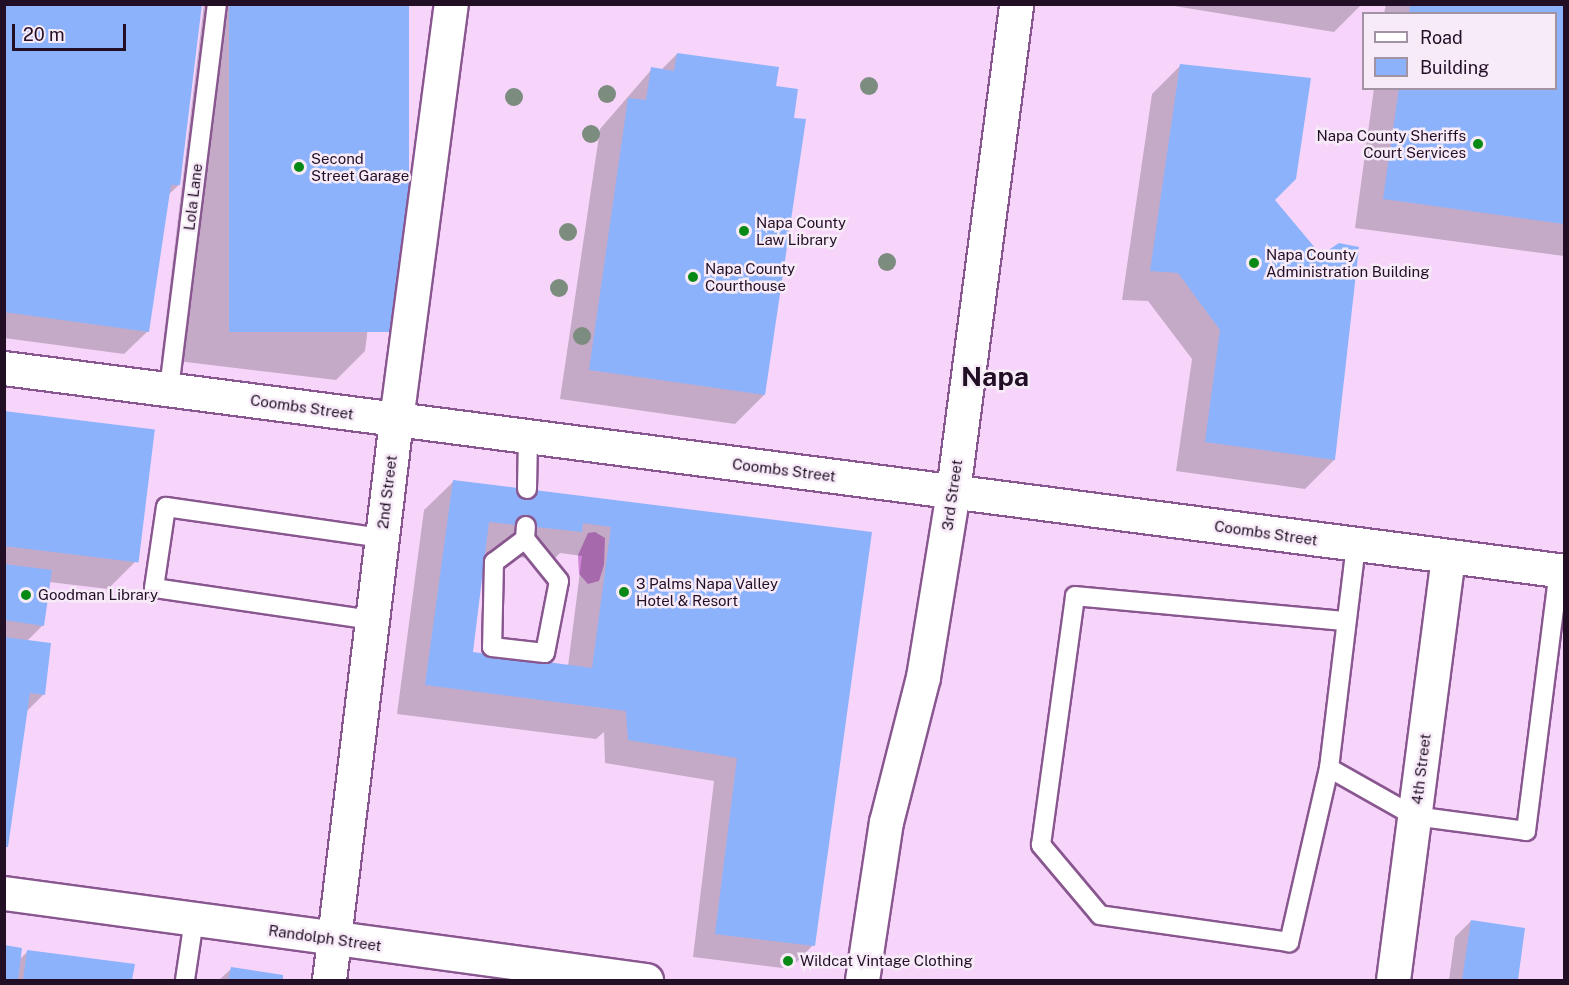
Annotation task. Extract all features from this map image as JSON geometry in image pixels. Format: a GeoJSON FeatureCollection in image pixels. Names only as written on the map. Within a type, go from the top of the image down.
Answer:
{"type":"FeatureCollection","features":[{"type":"Feature","properties":{"kind":"street","name":"2nd Street"},"geometry":{"type":"LineString","coordinates":[[329,981],[381,538],[451,4]]}},
{"type":"Feature","properties":{"kind":"street","name":"3rd Street"},"geometry":{"type":"LineString","coordinates":[[862,981],[886,822],[923,677],[953,492],[1016,4]]}},
{"type":"Feature","properties":{"kind":"street","name":"Coombs Street"},"geometry":{"type":"LineString","coordinates":[[4,368],[1562,570]]}},
{"type":"Feature","properties":{"kind":"street","name":"4th Street"},"geometry":{"type":"LineString","coordinates":[[1393,981],[1448,557]]}},
{"type":"Feature","properties":{"kind":"street","name":"Randolph Street"},"geometry":{"type":"LineString","coordinates":[[4,893],[334,940],[556,975],[646,981]]}},
{"type":"Feature","properties":{"kind":"lane","name":"Lola Lane"},"geometry":{"type":"LineString","coordinates":[[169,389],[216,4]]}},
{"type":"Feature","properties":{"kind":"lane"},"geometry":{"type":"LineString","coordinates":[[527,489],[528,437]]}},
{"type":"Feature","properties":{"kind":"lane"},"geometry":{"type":"LineString","coordinates":[[372,620],[154,588],[166,507],[381,538]]}},
{"type":"Feature","properties":{"kind":"lane"},"geometry":{"type":"LineString","coordinates":[[525,533],[558,581],[545,653],[492,647],[494,562],[525,533]]}},
{"type":"Feature","properties":{"kind":"lane"},"geometry":{"type":"LineString","coordinates":[[1346,621],[1075,596],[1041,845],[1100,915],[1289,942],[1329,768],[1356,545]]}},
{"type":"Feature","properties":{"kind":"lane"},"geometry":{"type":"LineString","coordinates":[[1329,768],[1414,816],[1526,831],[1562,570]]}},
{"type":"Feature","properties":{"kind":"lane"},"geometry":{"type":"LineString","coordinates":[[185,981],[194,920]]}},
{"type":"Feature","properties":{"kind":"shaded area"},"geometry":{"type":"Polygon","coordinates":[[[595,532],[605,538],[604,565],[599,581],[588,584],[579,574],[578,555],[588,533],[595,532]]]}},
{"type":"Feature","properties":{"kind":"building"},"geometry":{"type":"Polygon","coordinates":[[[4,4],[202,4],[180,185],[171,185],[149,332],[4,312],[4,4]]]}},
{"type":"Feature","properties":{"kind":"building","name":"Second Street Garage"},"geometry":{"type":"Polygon","coordinates":[[[229,4],[409,4],[409,332],[229,332],[229,4]]]}},
{"type":"Feature","properties":{"kind":"building","name":"Napa County Sheriffs Court Services"},"geometry":{"type":"Polygon","coordinates":[[[1410,4],[1564,4],[1564,224],[1383,199],[1399,90],[1557,90],[1557,12],[1409,12],[1410,4]]]}},
{"type":"Feature","properties":{"kind":"building","name":"Napa County Courthouse"},"geometry":{"type":"Polygon","coordinates":[[[677,53],[779,67],[776,86],[798,89],[794,118],[806,119],[765,395],[589,370],[628,98],[646,100],[651,67],[674,71],[677,53]]]}},
{"type":"Feature","properties":{"kind":"building","name":"Napa County Administration Building"},"geometry":{"type":"Polygon","coordinates":[[[1180,64],[1311,78],[1296,179],[1275,200],[1321,255],[1339,243],[1359,247],[1335,460],[1205,442],[1220,330],[1178,273],[1150,271],[1180,64]]]}},
{"type":"Feature","properties":{"kind":"building"},"geometry":{"type":"Polygon","coordinates":[[[4,411],[155,430],[139,563],[4,546],[4,411]]]}},
{"type":"Feature","properties":{"kind":"building"},"geometry":{"type":"Polygon","coordinates":[[[453,480],[872,532],[815,946],[715,934],[737,758],[628,740],[626,711],[425,685],[453,480]],[[489,522],[473,652],[592,668],[611,527],[583,523],[582,532],[489,522]]]}},
{"type":"Feature","properties":{"kind":"building","name":"Goodman Library"},"geometry":{"type":"Polygon","coordinates":[[[4,564],[52,570],[44,626],[4,620],[4,564]]]}},
{"type":"Feature","properties":{"kind":"building"},"geometry":{"type":"Polygon","coordinates":[[[4,637],[51,643],[45,695],[30,693],[8,847],[4,847],[4,637]]]}},
{"type":"Feature","properties":{"kind":"building"},"geometry":{"type":"Polygon","coordinates":[[[1471,920],[1525,928],[1518,980],[1462,980],[1471,920]]]}},
{"type":"Feature","properties":{"kind":"building"},"geometry":{"type":"Polygon","coordinates":[[[4,945],[22,948],[18,980],[4,980],[4,945]]]}},
{"type":"Feature","properties":{"kind":"building"},"geometry":{"type":"Polygon","coordinates":[[[27,950],[135,964],[132,980],[23,980],[27,950]]]}},
{"type":"Feature","properties":{"kind":"building"},"geometry":{"type":"Polygon","coordinates":[[[231,967],[283,975],[283,980],[228,980],[231,967]]]}},
{"type":"Feature","properties":{"kind":"place","name":"Napa County Sheriffs Court Services"},"geometry":{"type":"Point","coordinates":[1478,144]}},
{"type":"Feature","properties":{"kind":"place","name":"Second Street Garage"},"geometry":{"type":"Point","coordinates":[299,167]}},
{"type":"Feature","properties":{"kind":"place","name":"Napa County Law Library"},"geometry":{"type":"Point","coordinates":[744,231]}},
{"type":"Feature","properties":{"kind":"place","name":"Napa County Administration Building"},"geometry":{"type":"Point","coordinates":[1254,263]}},
{"type":"Feature","properties":{"kind":"place","name":"Napa County Courthouse"},"geometry":{"type":"Point","coordinates":[693,277]}},
{"type":"Feature","properties":{"kind":"place","name":"3 Palms Napa Valley Hotel & Resort"},"geometry":{"type":"Point","coordinates":[624,592]}},
{"type":"Feature","properties":{"kind":"place","name":"Goodman Library"},"geometry":{"type":"Point","coordinates":[26,595]}},
{"type":"Feature","properties":{"kind":"place","name":"Wildcat Vintage Clothing"},"geometry":{"type":"Point","coordinates":[788,961]}},
{"type":"Feature","properties":{"kind":"district","name":"Napa"},"geometry":{"type":"Point","coordinates":[995,377]}}]}
